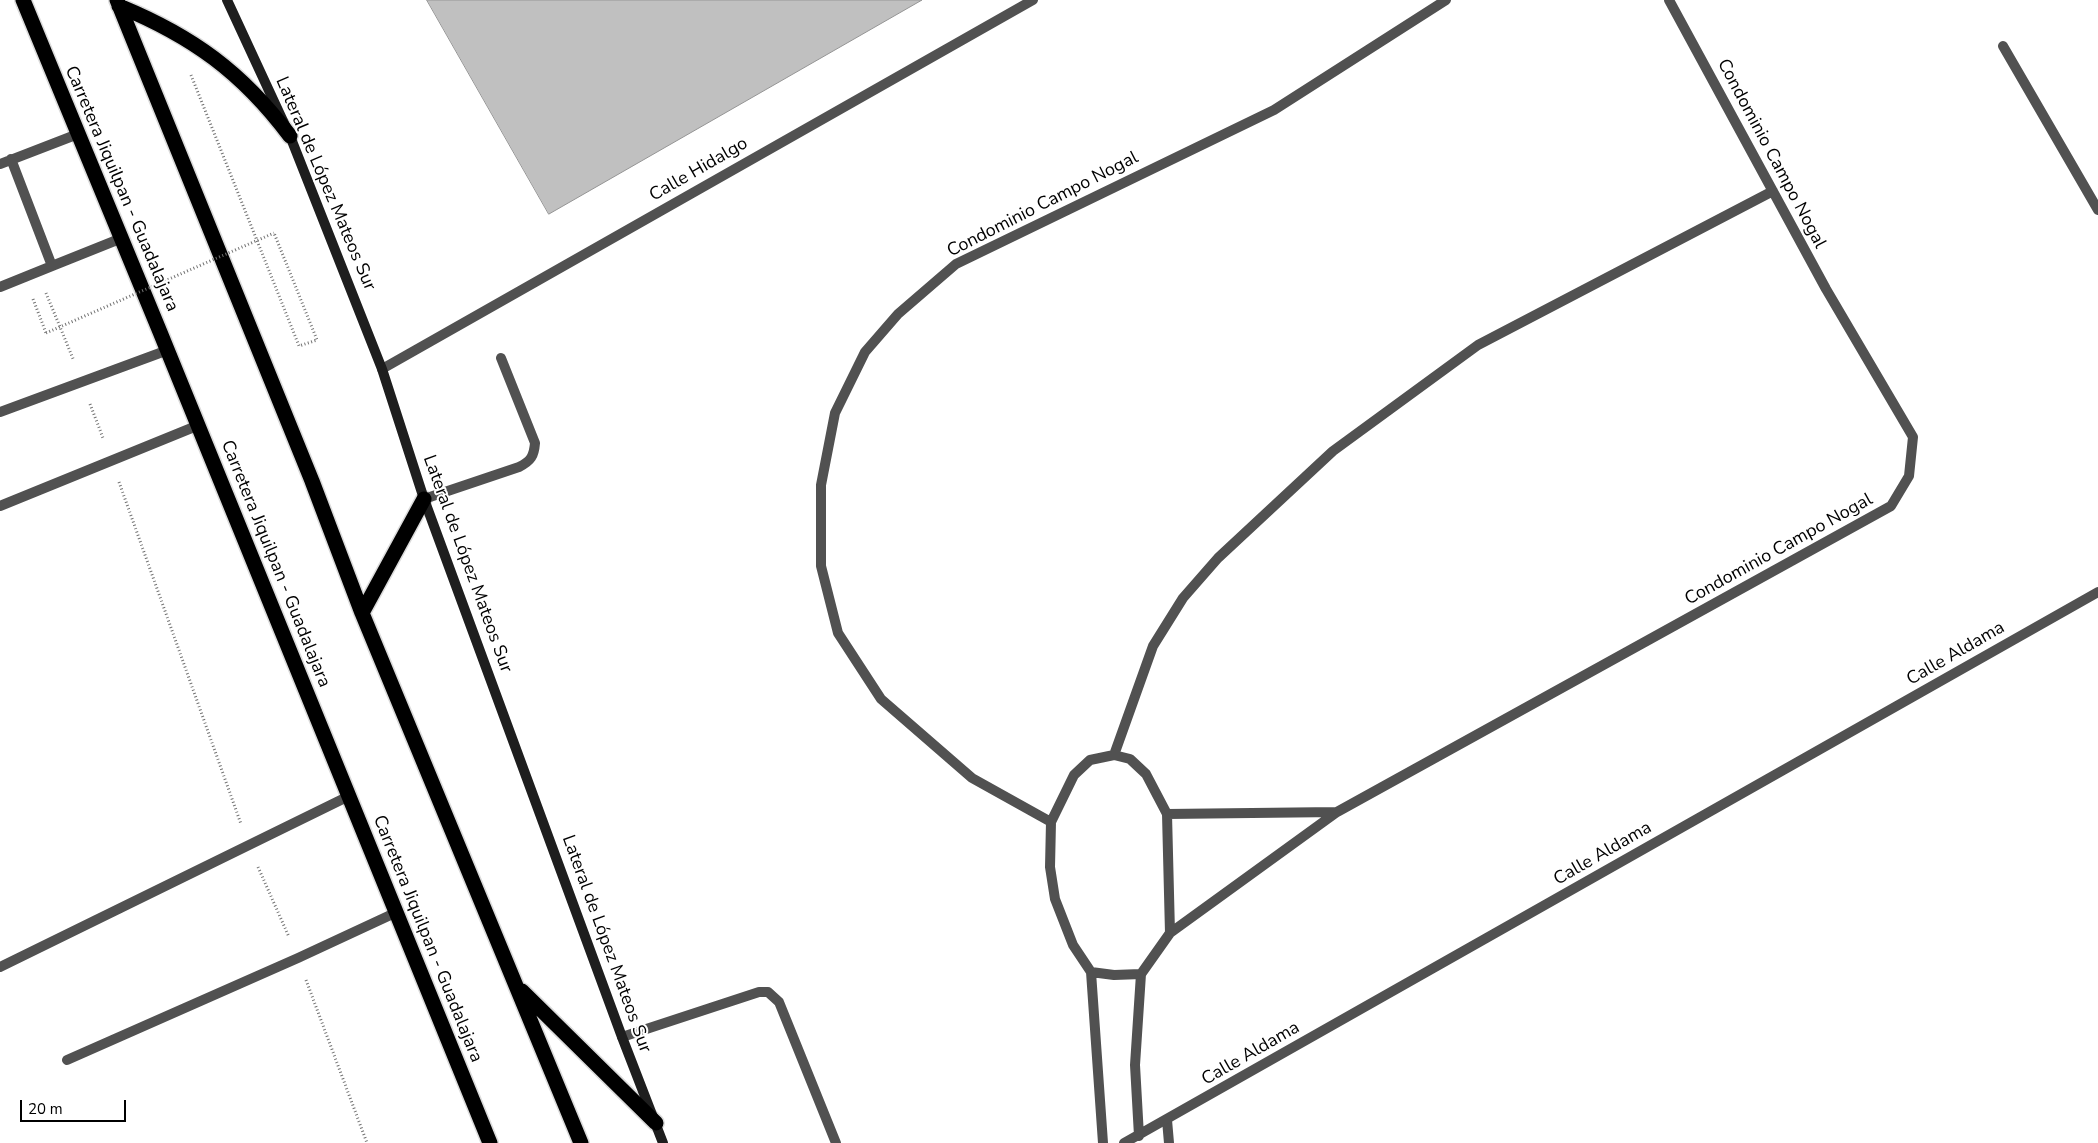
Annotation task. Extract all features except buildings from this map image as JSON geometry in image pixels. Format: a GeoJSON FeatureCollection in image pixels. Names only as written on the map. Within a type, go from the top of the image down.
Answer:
{"type":"FeatureCollection","features":[{"type":"Feature","properties":{"kind":"highway","name":"Carretera Jiquilpan - Guadalajara"},"geometry":{"type":"LineString","coordinates":[[23,0],[199,425],[490,1143]]}},
{"type":"Feature","properties":{"kind":"highway"},"geometry":{"type":"LineString","coordinates":[[118,3],[156,21],[225,65],[270,110],[290,136]]}},
{"type":"Feature","properties":{"kind":"highway"},"geometry":{"type":"LineString","coordinates":[[118,3],[312,481],[362,613],[581,1143]]}},
{"type":"Feature","properties":{"kind":"highway"},"geometry":{"type":"LineString","coordinates":[[362,613],[424,499]]}},
{"type":"Feature","properties":{"kind":"highway"},"geometry":{"type":"LineString","coordinates":[[517,986],[656,1123]]}},
{"type":"Feature","properties":{"kind":"street","name":"Lateral de López Mateos Sur"},"geometry":{"type":"LineString","coordinates":[[227,0],[290,136],[382,369],[424,499],[622,1037],[663,1143]]}},
{"type":"Feature","properties":{"kind":"street","name":"Calle Hidalgo"},"geometry":{"type":"LineString","coordinates":[[382,369],[1033,0]]}},
{"type":"Feature","properties":{"kind":"street","name":"Condominio Campo Nogal"},"geometry":{"type":"LineString","coordinates":[[1051,822],[972,778],[881,699],[838,633],[821,566],[821,485],[835,413],[865,352],[898,314],[956,264],[1274,110],[1446,0]]}},
{"type":"Feature","properties":{"kind":"street","name":"Condominio Campo Nogal"},"geometry":{"type":"LineString","coordinates":[[1141,974],[1170,933],[1337,812],[1891,506],[1909,476],[1913,437],[1826,289],[1669,0]]}},
{"type":"Feature","properties":{"kind":"street"},"geometry":{"type":"LineString","coordinates":[[2003,46],[2098,210]]}},
{"type":"Feature","properties":{"kind":"street"},"geometry":{"type":"LineString","coordinates":[[0,164],[78,134]]}},
{"type":"Feature","properties":{"kind":"street"},"geometry":{"type":"LineString","coordinates":[[11,159],[52,266]]}},
{"type":"Feature","properties":{"kind":"street"},"geometry":{"type":"LineString","coordinates":[[1114,754],[1153,646],[1183,598],[1218,558],[1333,451],[1478,345],[1773,191]]}},
{"type":"Feature","properties":{"kind":"street"},"geometry":{"type":"LineString","coordinates":[[0,287],[122,238]]}},
{"type":"Feature","properties":{"kind":"street"},"geometry":{"type":"LineString","coordinates":[[0,412],[168,350]]}},
{"type":"Feature","properties":{"kind":"street"},"geometry":{"type":"LineString","coordinates":[[424,499],[519,467],[528,462],[534,454],[535,443],[501,358]]}},
{"type":"Feature","properties":{"kind":"street"},"geometry":{"type":"LineString","coordinates":[[0,506],[199,425]]}},
{"type":"Feature","properties":{"kind":"street","name":"Calle Aldama"},"geometry":{"type":"LineString","coordinates":[[1124,1143],[2098,592]]}},
{"type":"Feature","properties":{"kind":"street"},"geometry":{"type":"LineString","coordinates":[[1103,1143],[1091,972],[1073,945],[1054,899],[1050,868],[1051,822],[1074,775],[1090,760],[1114,754],[1130,759],[1146,774],[1167,814],[1170,933]]}},
{"type":"Feature","properties":{"kind":"street"},"geometry":{"type":"LineString","coordinates":[[0,967],[249,847],[349,796]]}},
{"type":"Feature","properties":{"kind":"street","name":"Condominio Campo Nogal"},"geometry":{"type":"LineString","coordinates":[[1167,814],[1337,812]]}},
{"type":"Feature","properties":{"kind":"street"},"geometry":{"type":"LineString","coordinates":[[67,1060],[397,912]]}},
{"type":"Feature","properties":{"kind":"street"},"geometry":{"type":"LineString","coordinates":[[1091,972],[1141,974],[1135,1065],[1138,1136]]}},
{"type":"Feature","properties":{"kind":"street"},"geometry":{"type":"LineString","coordinates":[[622,1037],[759,992],[768,992],[779,1002],[836,1143]]}},
{"type":"Feature","properties":{"kind":"street"},"geometry":{"type":"LineString","coordinates":[[1167,1120],[1169,1143]]}},
{"type":"Feature","properties":{"kind":"path"},"geometry":{"type":"LineString","coordinates":[[31,294],[46,333],[274,233],[317,340],[299,346],[173,31]]}},
{"type":"Feature","properties":{"kind":"path"},"geometry":{"type":"LineString","coordinates":[[82,381],[249,847],[298,958],[367,1143]]}}]}
